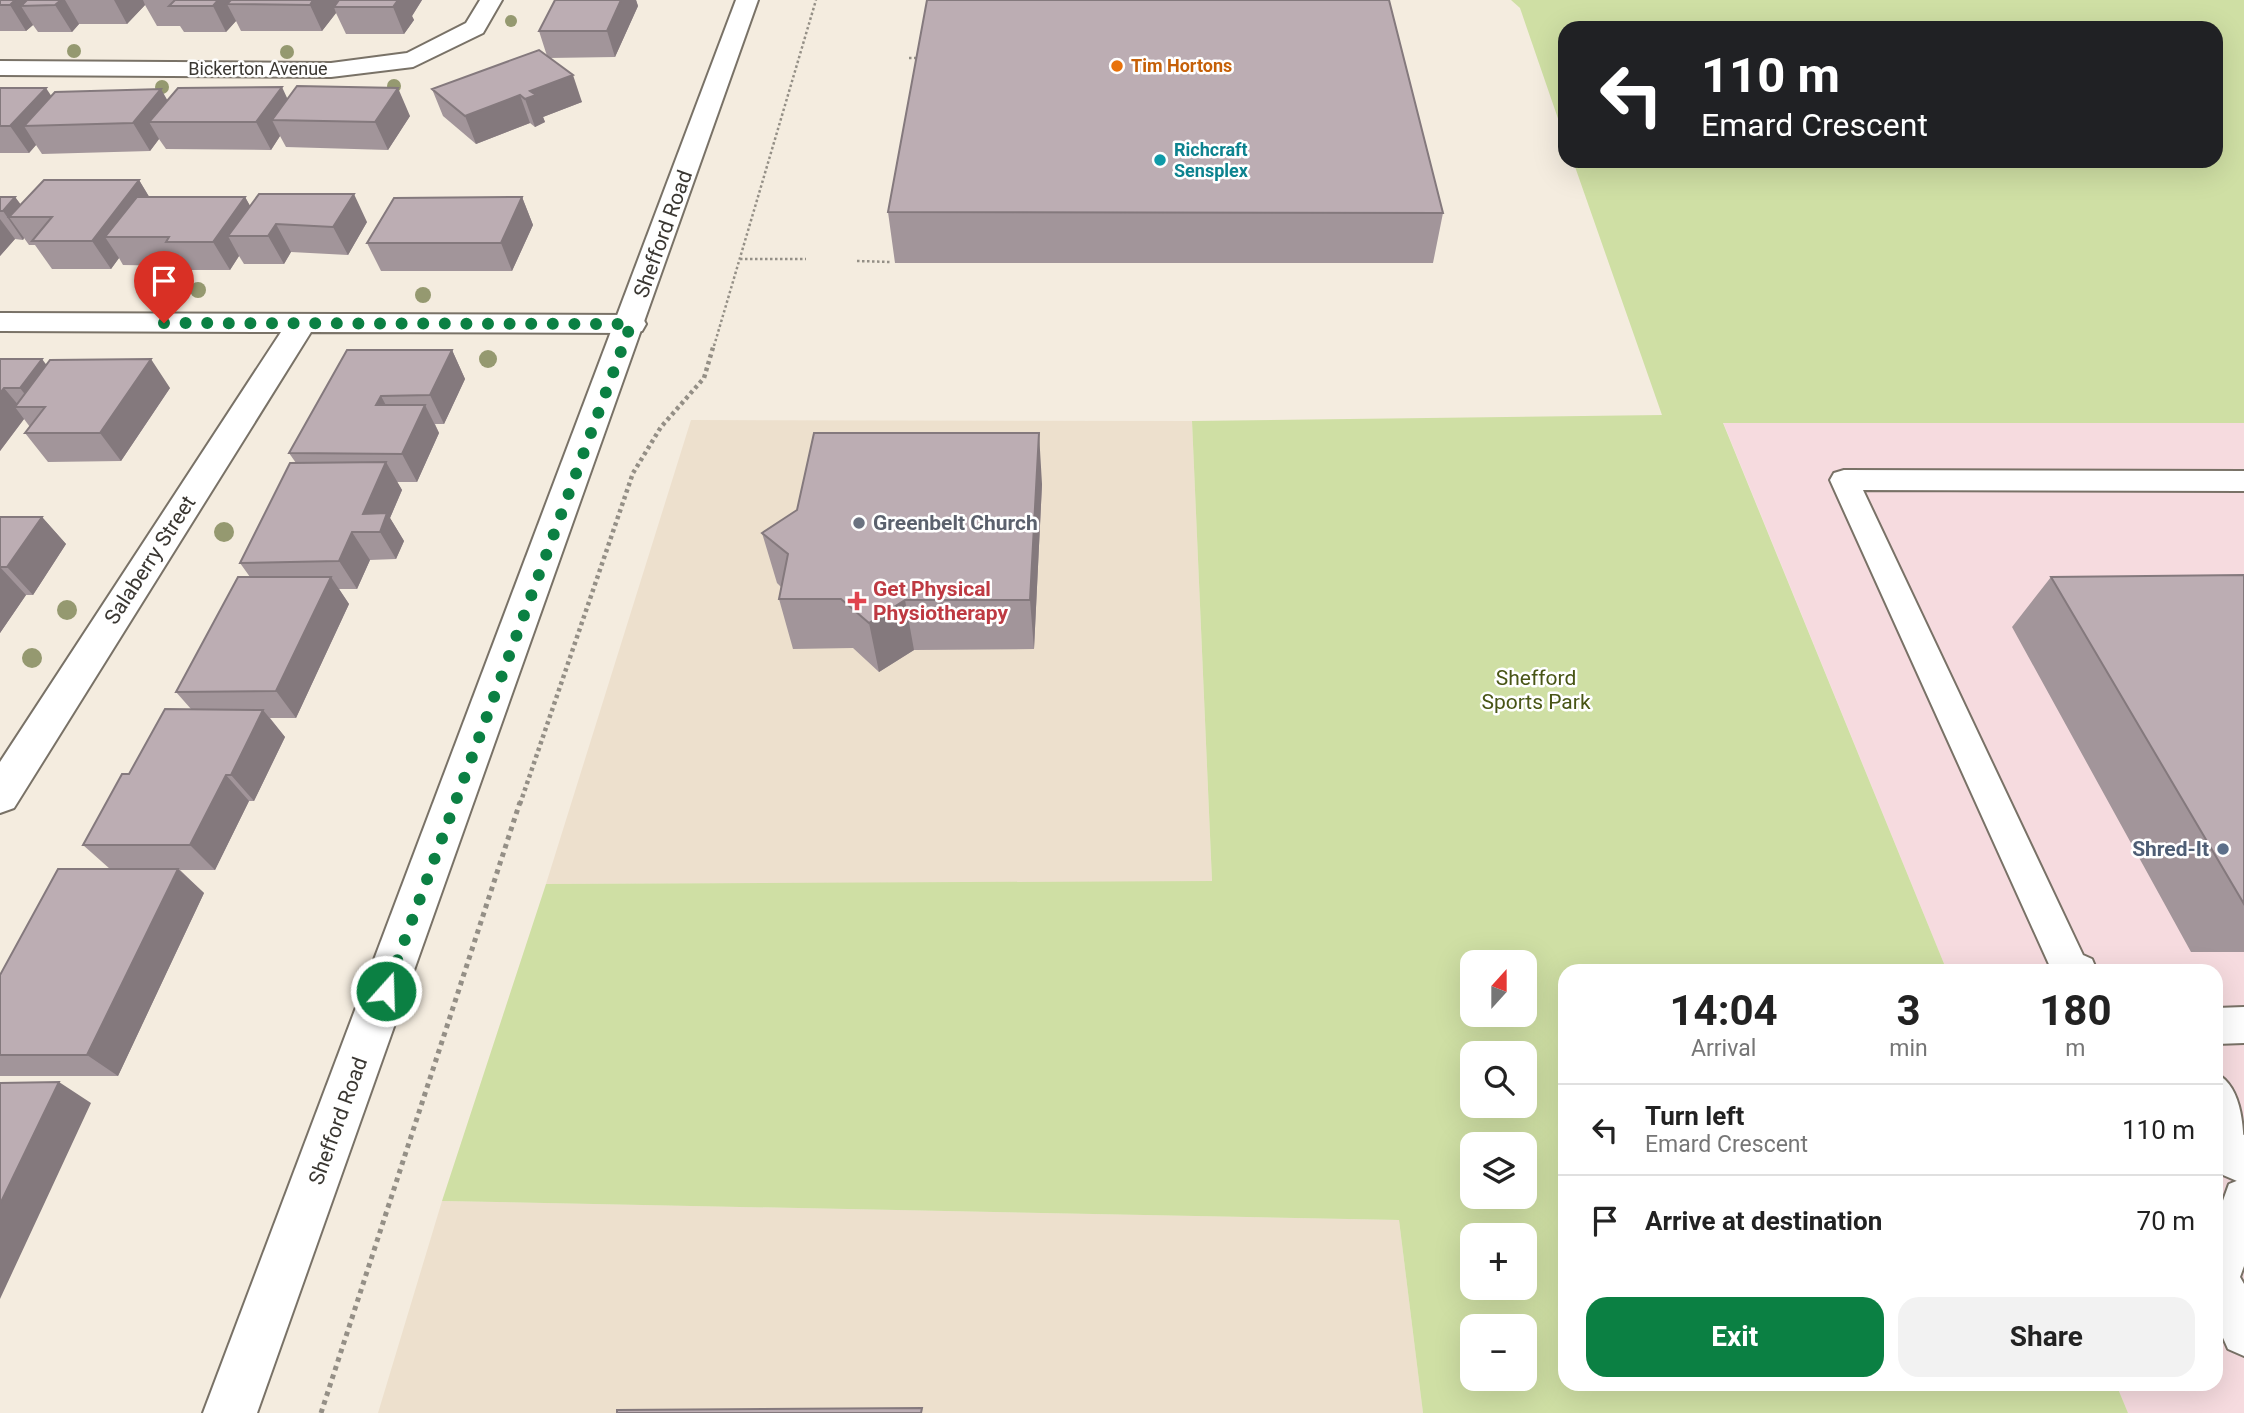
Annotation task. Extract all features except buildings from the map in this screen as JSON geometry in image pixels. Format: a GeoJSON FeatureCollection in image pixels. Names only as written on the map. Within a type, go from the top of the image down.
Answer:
{"type":"FeatureCollection","features":[{"type":"Feature","properties":{"kind":"street","name":"Bickerton Avenue"},"geometry":{"type":"LineString","coordinates":[[0,68],[331,70],[413,60],[475,28],[491,0]]}},
{"type":"Feature","properties":{"kind":"street","name":"Shefford Road"},"geometry":{"type":"LineString","coordinates":[[230,1413],[631,324],[747,0]]}},
{"type":"Feature","properties":{"kind":"street"},"geometry":{"type":"LineString","coordinates":[[0,322],[631,324]]}},
{"type":"Feature","properties":{"kind":"street","name":"Salaberry Street"},"geometry":{"type":"LineString","coordinates":[[0,796],[17,739],[301,324]]}},
{"type":"Feature","properties":{"kind":"street"},"geometry":{"type":"LineString","coordinates":[[2223,1150],[2244,1160]]}},
{"type":"Feature","properties":{"kind":"lane"},"geometry":{"type":"LineString","coordinates":[[2069,964],[1844,480],[2244,481]]}},
{"type":"Feature","properties":{"kind":"lane"},"geometry":{"type":"LineString","coordinates":[[2223,1026],[2244,1025]]}},
{"type":"Feature","properties":{"kind":"lane"},"geometry":{"type":"LineString","coordinates":[[2223,1106],[2244,1145]]}},
{"type":"Feature","properties":{"kind":"lane"},"geometry":{"type":"LineString","coordinates":[[2223,1263],[2244,1199]]}},
{"type":"Feature","properties":{"kind":"lane"},"geometry":{"type":"LineString","coordinates":[[2223,1289],[2244,1333]]}},
{"type":"Feature","properties":{"kind":"path"},"geometry":{"type":"LineString","coordinates":[[321,1413],[548,719],[633,473],[661,427],[704,378],[816,0]]}},
{"type":"Feature","properties":{"kind":"path"},"geometry":{"type":"LineString","coordinates":[[909,58],[920,58]]}},
{"type":"Feature","properties":{"kind":"path"},"geometry":{"type":"LineString","coordinates":[[740,259],[806,260]]}},
{"type":"Feature","properties":{"kind":"path"},"geometry":{"type":"LineString","coordinates":[[857,261],[891,262]]}},
{"type":"Feature","properties":{"kind":"shaded area"},"geometry":{"type":"Polygon","coordinates":[[[691,420],[1192,421],[1212,882],[546,884],[691,420]]]}},
{"type":"Feature","properties":{"kind":"shaded area"},"geometry":{"type":"Polygon","coordinates":[[[1723,422],[2244,423],[2244,1413],[2128,1413],[2119,1391],[2223,1391],[2223,964],[1944,964],[1723,422]]]}},
{"type":"Feature","properties":{"kind":"shaded area"},"geometry":{"type":"Polygon","coordinates":[[[442,1201],[1399,1220],[1423,1413],[378,1413],[442,1201]]]}},
{"type":"Feature","properties":{"kind":"green space","name":"Shefford Sports Park"},"geometry":{"type":"Polygon","coordinates":[[[1511,0],[2244,0],[2244,423],[1723,423],[1944,964],[1558,964],[1558,1391],[2119,1391],[2128,1413],[1423,1413],[1399,1220],[442,1201],[546,884],[1212,881],[1192,421],[1662,415],[1575,168],[2223,168],[2223,21],[1558,21],[1558,119],[1520,8],[1511,0]]]}},
{"type":"Feature","properties":{"kind":"place","name":"Tim Hortons"},"geometry":{"type":"Point","coordinates":[1117,66]}},
{"type":"Feature","properties":{"kind":"place","name":"Richcraft Sensplex"},"geometry":{"type":"Point","coordinates":[1160,160]}},
{"type":"Feature","properties":{"kind":"place","name":"Greenbelt Church"},"geometry":{"type":"Point","coordinates":[859,523]}},
{"type":"Feature","properties":{"kind":"place","name":"Get Physical Physiotherapy"},"geometry":{"type":"Point","coordinates":[857,601]}},
{"type":"Feature","properties":{"kind":"place","name":"Shred-It"},"geometry":{"type":"Point","coordinates":[2223,849]}},
{"type":"Feature","properties":{"kind":"route"},"geometry":{"type":"LineString","coordinates":[[164,323],[631,324],[386,991]]}}]}
